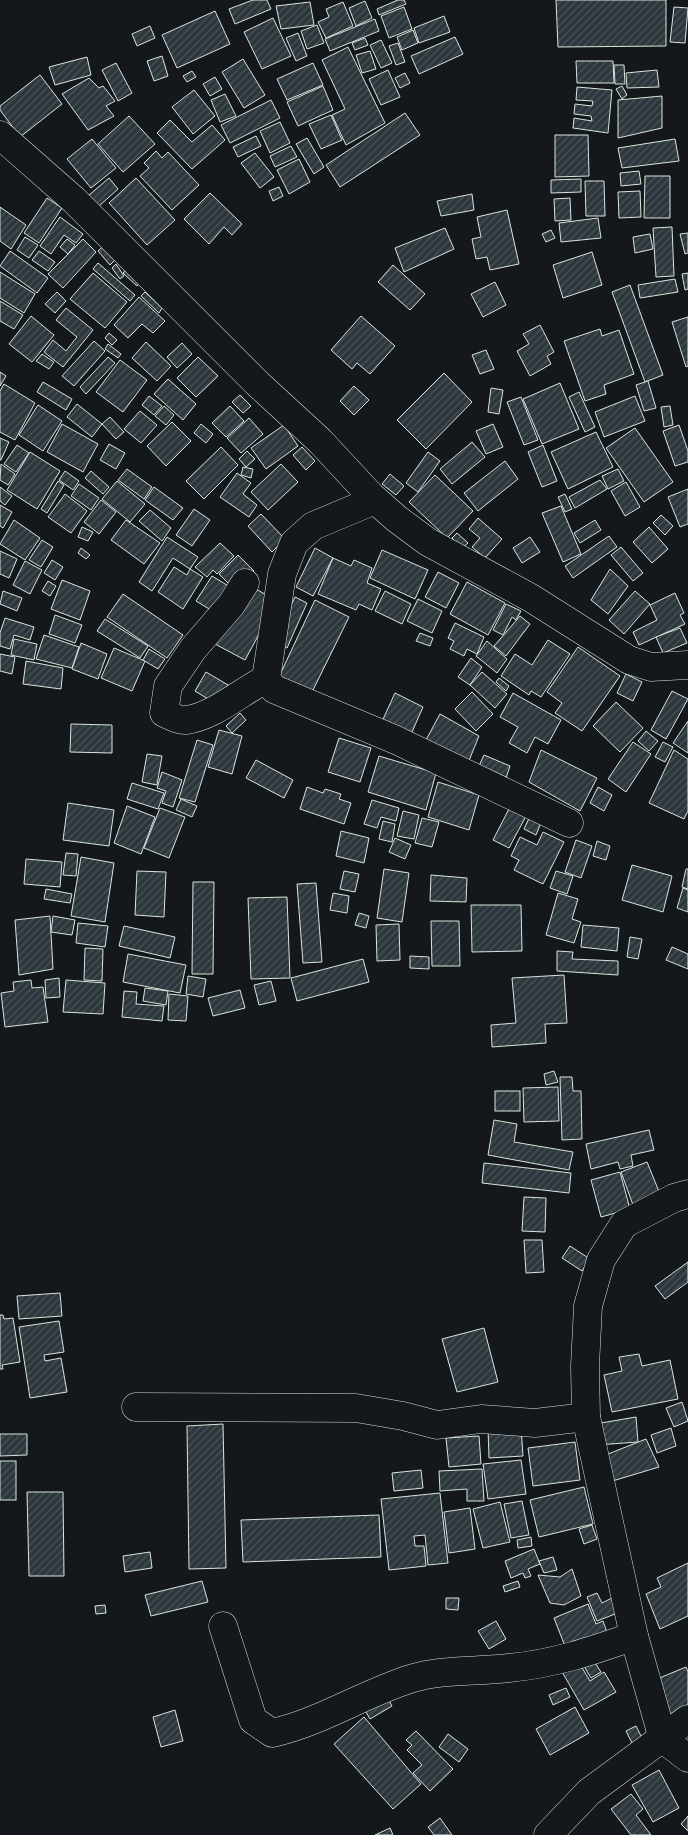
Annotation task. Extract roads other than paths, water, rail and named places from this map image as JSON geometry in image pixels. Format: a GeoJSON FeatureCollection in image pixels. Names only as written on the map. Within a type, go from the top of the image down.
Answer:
{"type":"FeatureCollection","features":[{"type":"Feature","properties":{"kind":"street"},"geometry":{"type":"LineString","coordinates":[[0,135],[95,220],[238,365],[320,441],[375,500],[428,542],[531,598],[629,660],[651,668],[688,665]]}},
{"type":"Feature","properties":{"kind":"street"},"geometry":{"type":"LineString","coordinates":[[375,500],[313,526],[294,543],[282,574],[266,679],[274,689],[396,740],[570,822]]}},
{"type":"Feature","properties":{"kind":"street"},"geometry":{"type":"LineString","coordinates":[[245,583],[231,605],[193,648],[168,686],[164,714],[185,720],[211,713],[242,692],[266,679]]}},
{"type":"Feature","properties":{"kind":"street"},"geometry":{"type":"LineString","coordinates":[[688,1194],[674,1198],[624,1224],[601,1260],[588,1306],[586,1417],[634,1636],[663,1739],[688,1758]]}},
{"type":"Feature","properties":{"kind":"street"},"geometry":{"type":"LineString","coordinates":[[136,1407],[356,1408],[437,1424],[481,1419],[535,1423],[586,1417]]}},
{"type":"Feature","properties":{"kind":"street"},"geometry":{"type":"LineString","coordinates":[[223,1626],[254,1720],[272,1733],[297,1727],[411,1679],[452,1672],[545,1664],[587,1653],[634,1636]]}},
{"type":"Feature","properties":{"kind":"street"},"geometry":{"type":"LineString","coordinates":[[548,1835],[590,1792],[663,1739],[688,1718]]}}]}
